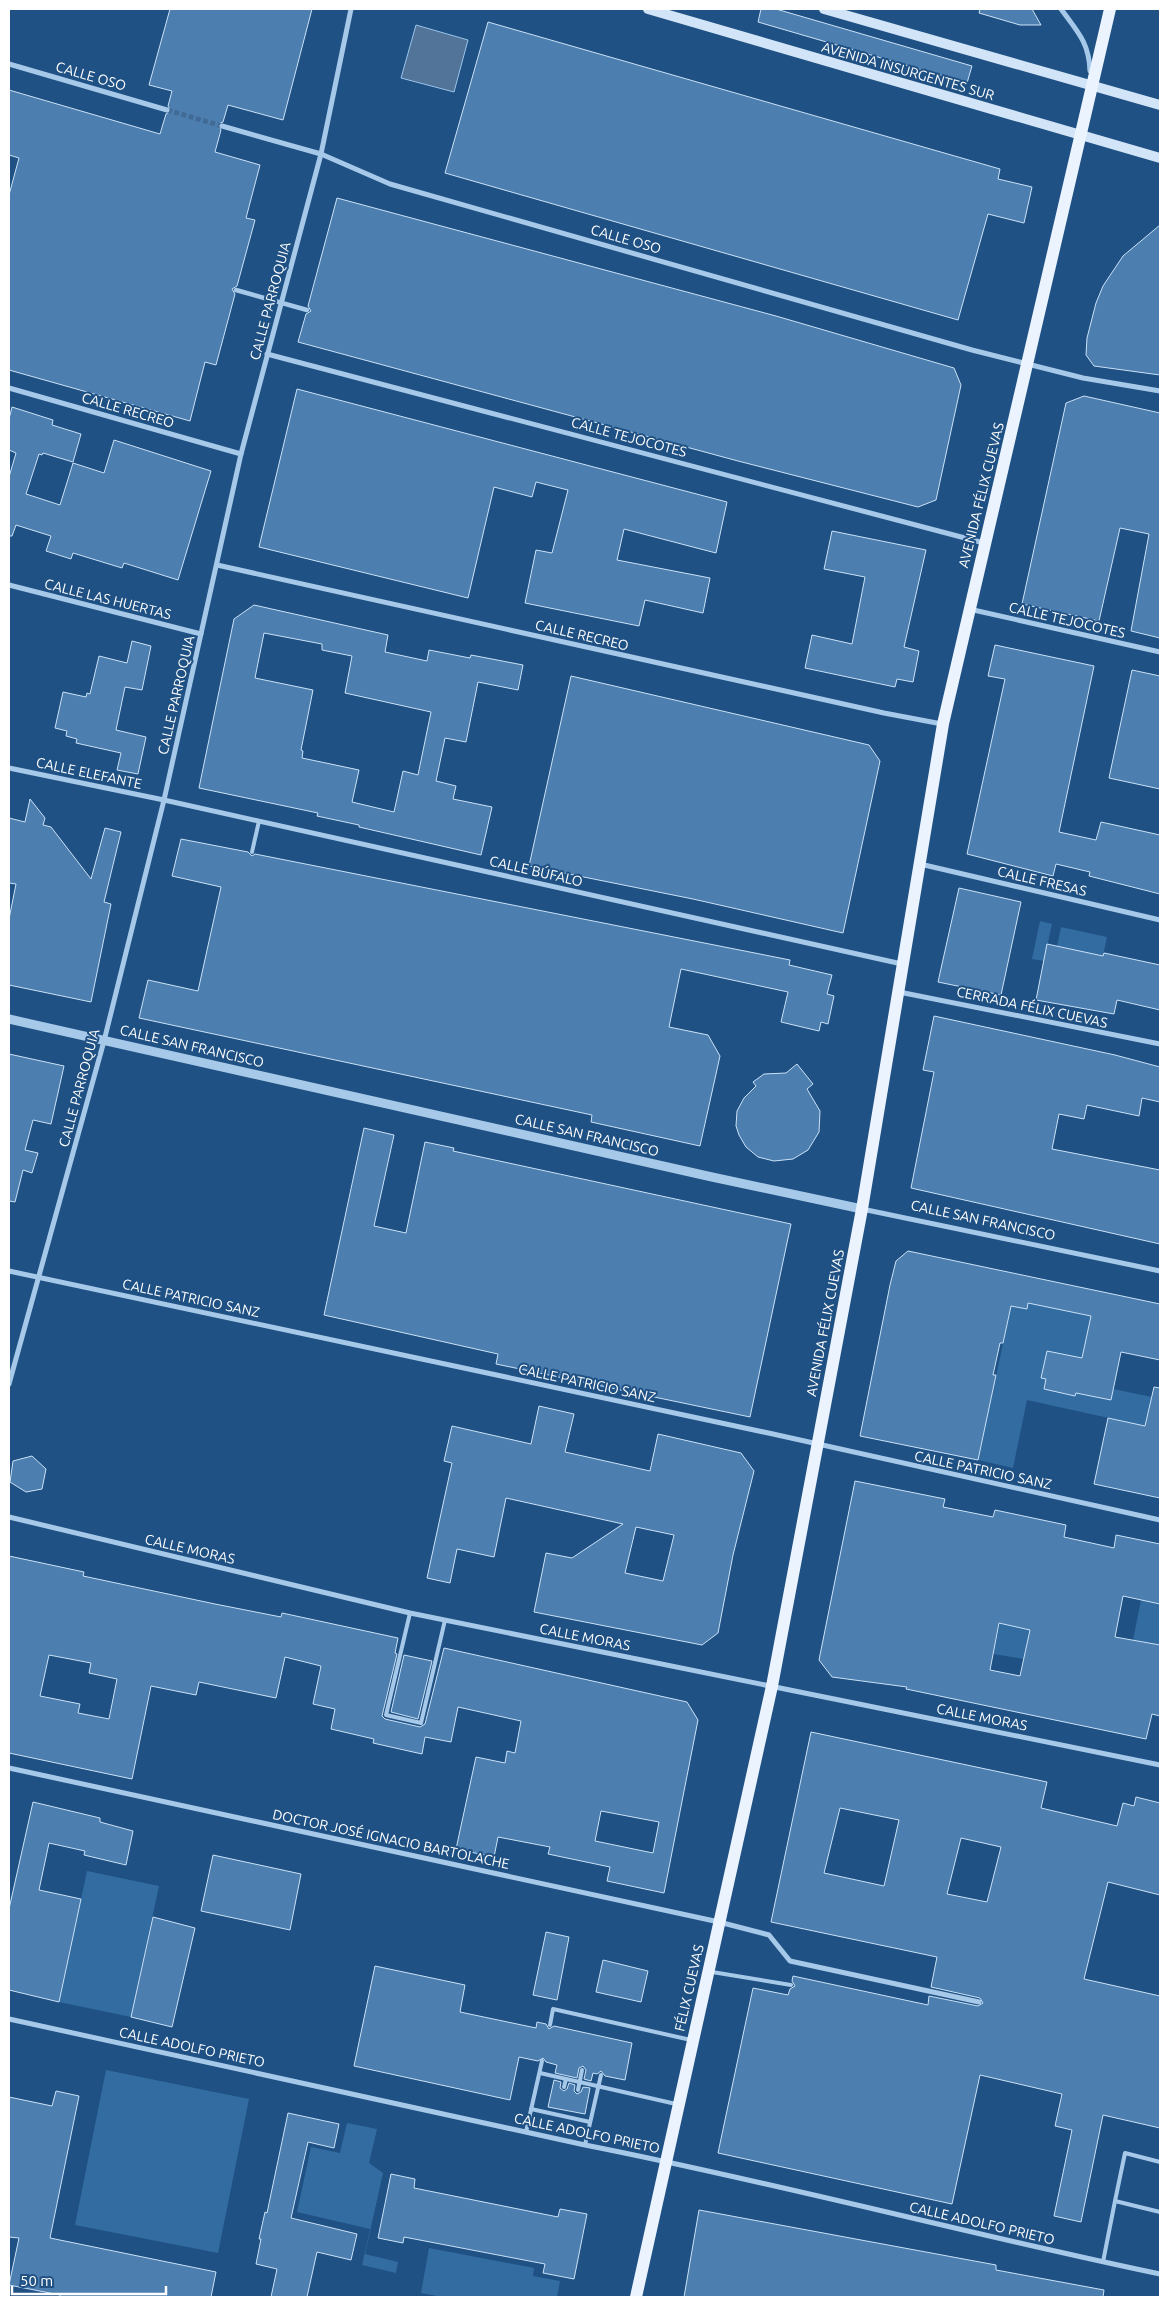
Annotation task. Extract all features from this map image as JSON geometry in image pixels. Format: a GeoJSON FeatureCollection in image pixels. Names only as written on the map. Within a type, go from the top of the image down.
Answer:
{"type":"FeatureCollection","features":[{"type":"Feature","properties":{"kind":"main road","name":"AVENIDA INSURGENTES SUR"},"geometry":{"type":"LineString","coordinates":[[648,9],[1160,158]]}},
{"type":"Feature","properties":{"kind":"main road"},"geometry":{"type":"LineString","coordinates":[[824,9],[1160,105]]}},
{"type":"Feature","properties":{"kind":"main road","name":"AVENIDA FÉLIX CUEVAS"},"geometry":{"type":"LineString","coordinates":[[920,864],[943,724],[1110,9]]}},
{"type":"Feature","properties":{"kind":"main road"},"geometry":{"type":"LineString","coordinates":[[903,964],[920,864]]}},
{"type":"Feature","properties":{"kind":"main road","name":"AVENIDA FÉLIX CUEVAS"},"geometry":{"type":"LineString","coordinates":[[772,1686],[862,1208],[903,964]]}},
{"type":"Feature","properties":{"kind":"main road","name":"FÉLIX CUEVAS"},"geometry":{"type":"LineString","coordinates":[[636,2297],[772,1686]]}},
{"type":"Feature","properties":{"kind":"street","name":"CALLE PARROQUIA"},"geometry":{"type":"LineString","coordinates":[[9,1384],[104,1041],[164,800],[218,565],[241,454],[321,154],[351,9]]}},
{"type":"Feature","properties":{"kind":"street"},"geometry":{"type":"LineString","coordinates":[[1061,9],[1084,39],[1090,60],[1092,86]]}},
{"type":"Feature","properties":{"kind":"street","name":"CALLE OSO"},"geometry":{"type":"LineString","coordinates":[[9,64],[167,110]]}},
{"type":"Feature","properties":{"kind":"street","name":"CALLE OSO"},"geometry":{"type":"LineString","coordinates":[[222,126],[321,154],[390,184],[972,350],[1083,378],[1160,391]]}},
{"type":"Feature","properties":{"kind":"street"},"geometry":{"type":"LineString","coordinates":[[236,290],[307,310]]}},
{"type":"Feature","properties":{"kind":"street","name":"CALLE TEJOCOTES"},"geometry":{"type":"LineString","coordinates":[[268,354],[984,543]]}},
{"type":"Feature","properties":{"kind":"street","name":"CALLE RECREO"},"geometry":{"type":"LineString","coordinates":[[9,388],[241,454]]}},
{"type":"Feature","properties":{"kind":"street","name":"CALLE RECREO"},"geometry":{"type":"LineString","coordinates":[[218,565],[884,713],[943,724]]}},
{"type":"Feature","properties":{"kind":"street","name":"CALLE LAS HUERTAS"},"geometry":{"type":"LineString","coordinates":[[9,585],[201,634]]}},
{"type":"Feature","properties":{"kind":"street","name":"CALLE TEJOCOTES"},"geometry":{"type":"LineString","coordinates":[[969,609],[1160,652]]}},
{"type":"Feature","properties":{"kind":"street","name":"CALLE ELEFANTE"},"geometry":{"type":"LineString","coordinates":[[9,768],[164,800]]}},
{"type":"Feature","properties":{"kind":"street","name":"CALLE BÚFALO"},"geometry":{"type":"LineString","coordinates":[[164,800],[903,964]]}},
{"type":"Feature","properties":{"kind":"street","name":"CALLE FRESAS"},"geometry":{"type":"LineString","coordinates":[[920,864],[1160,920]]}},
{"type":"Feature","properties":{"kind":"street","name":"CERRADA FÉLIX CUEVAS"},"geometry":{"type":"LineString","coordinates":[[898,992],[1160,1044]]}},
{"type":"Feature","properties":{"kind":"street","name":"CALLE SAN FRANCISCO"},"geometry":{"type":"LineString","coordinates":[[9,1019],[703,1175],[1160,1271]]}},
{"type":"Feature","properties":{"kind":"street","name":"CALLE PATRICIO SANZ"},"geometry":{"type":"LineString","coordinates":[[9,1270],[1160,1520]]}},
{"type":"Feature","properties":{"kind":"street","name":"CALLE MORAS"},"geometry":{"type":"LineString","coordinates":[[9,1517],[410,1613],[1160,1765]]}},
{"type":"Feature","properties":{"kind":"street","name":"DOCTOR JOSÉ IGNACIO BARTOLACHE"},"geometry":{"type":"LineString","coordinates":[[9,1768],[719,1922],[769,1935],[790,1961],[979,2002]]}},
{"type":"Feature","properties":{"kind":"street","name":"CALLE ADOLFO PRIETO"},"geometry":{"type":"LineString","coordinates":[[9,2019],[666,2161],[1160,2274]]}},
{"type":"Feature","properties":{"kind":"lane"},"geometry":{"type":"LineString","coordinates":[[252,852],[259,821]]}},
{"type":"Feature","properties":{"kind":"lane"},"geometry":{"type":"LineString","coordinates":[[410,1613],[386,1716],[421,1723],[445,1620]]}},
{"type":"Feature","properties":{"kind":"lane"},"geometry":{"type":"LineString","coordinates":[[708,1971],[791,1985]]}},
{"type":"Feature","properties":{"kind":"lane"},"geometry":{"type":"LineString","coordinates":[[550,2025],[553,2009],[692,2040]]}},
{"type":"Feature","properties":{"kind":"lane"},"geometry":{"type":"LineString","coordinates":[[526,2132],[542,2062]]}},
{"type":"Feature","properties":{"kind":"lane"},"geometry":{"type":"LineString","coordinates":[[578,2090],[582,2070]]}},
{"type":"Feature","properties":{"kind":"lane"},"geometry":{"type":"LineString","coordinates":[[540,2073],[678,2104]]}},
{"type":"Feature","properties":{"kind":"lane"},"geometry":{"type":"LineString","coordinates":[[585,2145],[602,2075]]}},
{"type":"Feature","properties":{"kind":"lane"},"geometry":{"type":"LineString","coordinates":[[564,2088],[566,2079]]}},
{"type":"Feature","properties":{"kind":"lane"},"geometry":{"type":"LineString","coordinates":[[531,2109],[590,2122]]}},
{"type":"Feature","properties":{"kind":"lane"},"geometry":{"type":"LineString","coordinates":[[558,2115],[559,2109]]}},
{"type":"Feature","properties":{"kind":"lane"},"geometry":{"type":"LineString","coordinates":[[571,2118],[572,2112]]}},
{"type":"Feature","properties":{"kind":"lane"},"geometry":{"type":"LineString","coordinates":[[1102,2262],[1126,2154],[1160,2162]]}},
{"type":"Feature","properties":{"kind":"lane"},"geometry":{"type":"LineString","coordinates":[[1115,2201],[1160,2212]]}},
{"type":"Feature","properties":{"kind":"shaded area"},"geometry":{"type":"Polygon","coordinates":[[[416,25],[468,40],[454,92],[401,78],[416,25]]]}},
{"type":"Feature","properties":{"kind":"shaded area"},"geometry":{"type":"Polygon","coordinates":[[[1040,921],[1052,924],[1044,961],[1032,959],[1040,921]]]}},
{"type":"Feature","properties":{"kind":"shaded area"},"geometry":{"type":"Polygon","coordinates":[[[1061,927],[1107,937],[1103,956],[1057,946],[1061,927]]]}},
{"type":"Feature","properties":{"kind":"shaded area"},"geometry":{"type":"Polygon","coordinates":[[[1032,1288],[1048,1307],[1091,1316],[1082,1358],[1046,1379],[1044,1389],[1075,1396],[1076,1393],[1111,1400],[1113,1389],[1152,1397],[1149,1410],[1160,1413],[1160,1439],[1156,1438],[1145,1426],[1027,1400],[1013,1468],[978,1460],[1011,1306],[1027,1309],[1032,1288]]]}},
{"type":"Feature","properties":{"kind":"shaded area"},"geometry":{"type":"Polygon","coordinates":[[[1141,1600],[1160,1604],[1160,1645],[1133,1640],[1141,1600]]]}},
{"type":"Feature","properties":{"kind":"shaded area"},"geometry":{"type":"Polygon","coordinates":[[[1000,1623],[1030,1629],[1024,1659],[993,1654],[1000,1623]]]}},
{"type":"Feature","properties":{"kind":"shaded area"},"geometry":{"type":"Polygon","coordinates":[[[87,1871],[159,1886],[131,2017],[59,2002],[87,1871]]]}},
{"type":"Feature","properties":{"kind":"shaded area"},"geometry":{"type":"Polygon","coordinates":[[[106,2070],[249,2099],[218,2253],[75,2225],[106,2070]]]}},
{"type":"Feature","properties":{"kind":"shaded area"},"geometry":{"type":"Polygon","coordinates":[[[347,2123],[377,2129],[369,2163],[383,2173],[365,2254],[398,2262],[396,2273],[362,2265],[370,2229],[297,2212],[311,2147],[340,2153],[347,2123]]]}},
{"type":"Feature","properties":{"kind":"shaded area"},"geometry":{"type":"Polygon","coordinates":[[[429,2248],[534,2268],[533,2276],[560,2281],[557,2297],[442,2297],[421,2293],[429,2248]]]}},
{"type":"Feature","properties":{"kind":"building"},"geometry":{"type":"Polygon","coordinates":[[[170,9],[312,9],[283,120],[228,105],[223,122],[218,124],[221,130],[215,152],[260,165],[246,218],[255,220],[237,286],[232,289],[235,294],[216,365],[205,362],[190,421],[9,370],[9,195],[19,158],[9,155],[9,90],[160,134],[166,114],[171,111],[168,106],[172,91],[149,85],[170,9]]]}},
{"type":"Feature","properties":{"kind":"building"},"geometry":{"type":"Polygon","coordinates":[[[761,9],[776,9],[972,66],[967,83],[758,22],[761,9]]]}},
{"type":"Feature","properties":{"kind":"building"},"geometry":{"type":"Polygon","coordinates":[[[980,9],[1032,9],[1041,25],[1020,25],[979,13],[980,9]]]}},
{"type":"Feature","properties":{"kind":"building"},"geometry":{"type":"Polygon","coordinates":[[[488,22],[1000,169],[998,179],[1032,187],[1024,223],[988,214],[958,320],[445,173],[488,22]]]}},
{"type":"Feature","properties":{"kind":"building"},"geometry":{"type":"Polygon","coordinates":[[[337,198],[776,316],[954,368],[961,385],[936,500],[918,507],[738,461],[298,342],[306,314],[311,311],[308,306],[337,198]]]}},
{"type":"Feature","properties":{"kind":"building"},"geometry":{"type":"Polygon","coordinates":[[[1160,225],[1160,375],[1094,366],[1086,355],[1087,338],[1096,303],[1103,286],[1123,256],[1160,225]]]}},
{"type":"Feature","properties":{"kind":"building"},"geometry":{"type":"Polygon","coordinates":[[[297,389],[727,502],[716,553],[624,529],[617,560],[710,578],[703,613],[645,600],[639,626],[525,603],[536,550],[552,553],[568,490],[536,482],[532,497],[494,487],[468,598],[259,547],[297,389]]]}},
{"type":"Feature","properties":{"kind":"building"},"geometry":{"type":"Polygon","coordinates":[[[1084,396],[1160,413],[1160,638],[1131,631],[1149,534],[1120,528],[1099,621],[1022,604],[1066,403],[1084,396]]]}},
{"type":"Feature","properties":{"kind":"building"},"geometry":{"type":"Polygon","coordinates":[[[12,407],[53,420],[52,425],[81,434],[73,462],[43,453],[42,455],[39,454],[26,494],[60,505],[73,463],[104,473],[114,440],[211,471],[178,580],[124,563],[122,568],[73,553],[71,559],[46,551],[51,536],[16,525],[12,536],[9,536],[9,477],[16,453],[9,450],[9,419],[12,407]]]}},
{"type":"Feature","properties":{"kind":"building"},"geometry":{"type":"Polygon","coordinates":[[[832,531],[926,550],[904,647],[919,651],[913,682],[897,679],[895,687],[805,668],[812,635],[852,644],[865,577],[824,569],[832,531]]]}},
{"type":"Feature","properties":{"kind":"building"},"geometry":{"type":"Polygon","coordinates":[[[254,605],[388,635],[385,652],[427,661],[429,650],[470,658],[471,655],[523,665],[518,690],[478,682],[466,742],[445,738],[436,781],[456,786],[453,799],[492,807],[481,855],[359,827],[359,825],[317,816],[318,813],[199,788],[234,619],[254,605]],[[264,633],[255,678],[313,690],[301,750],[303,751],[302,758],[359,770],[352,802],[394,812],[403,771],[418,775],[431,712],[345,693],[352,656],[322,650],[322,644],[264,633]]]}},
{"type":"Feature","properties":{"kind":"building"},"geometry":{"type":"Polygon","coordinates":[[[132,641],[151,646],[142,690],[125,687],[116,730],[146,737],[138,774],[117,770],[121,753],[76,743],[77,739],[66,736],[67,731],[55,728],[63,692],[86,697],[87,693],[90,694],[99,656],[127,663],[132,641]]]}},
{"type":"Feature","properties":{"kind":"building"},"geometry":{"type":"Polygon","coordinates":[[[995,645],[1094,666],[1059,832],[1096,840],[1101,822],[1160,835],[1160,894],[1089,876],[1090,872],[1056,864],[1053,876],[967,854],[1005,679],[988,676],[995,645]]]}},
{"type":"Feature","properties":{"kind":"building"},"geometry":{"type":"Polygon","coordinates":[[[1132,670],[1160,676],[1160,789],[1109,778],[1132,670]]]}},
{"type":"Feature","properties":{"kind":"building"},"geometry":{"type":"Polygon","coordinates":[[[571,676],[869,745],[880,761],[843,933],[693,899],[529,866],[571,676]]]}},
{"type":"Feature","properties":{"kind":"building"},"geometry":{"type":"Polygon","coordinates":[[[30,799],[45,818],[43,825],[51,827],[91,879],[105,828],[121,832],[104,902],[111,904],[91,1002],[9,985],[9,919],[16,884],[9,883],[9,818],[25,822],[30,799]]]}},
{"type":"Feature","properties":{"kind":"building"},"geometry":{"type":"Polygon","coordinates":[[[181,839],[248,852],[252,856],[255,854],[790,960],[789,965],[832,975],[827,994],[834,996],[828,1024],[821,1022],[819,1031],[781,1022],[788,992],[681,969],[669,1027],[708,1035],[720,1056],[700,1146],[591,1122],[592,1115],[139,1018],[148,980],[198,991],[221,887],[172,876],[181,839]]]}},
{"type":"Feature","properties":{"kind":"building"},"geometry":{"type":"Polygon","coordinates":[[[959,888],[1021,902],[1001,995],[938,982],[959,888]]]}},
{"type":"Feature","properties":{"kind":"building"},"geometry":{"type":"Polygon","coordinates":[[[1047,944],[1103,956],[1104,953],[1160,965],[1160,1010],[1117,1000],[1114,1014],[1036,1000],[1047,944]]]}},
{"type":"Feature","properties":{"kind":"building"},"geometry":{"type":"Polygon","coordinates":[[[934,1016],[1115,1055],[1160,1067],[1160,1102],[1142,1098],[1139,1116],[1087,1105],[1084,1119],[1059,1114],[1052,1149],[1160,1170],[1160,1244],[911,1188],[934,1072],[923,1070],[934,1016]]]}},
{"type":"Feature","properties":{"kind":"building"},"geometry":{"type":"Polygon","coordinates":[[[9,1054],[64,1066],[51,1124],[33,1120],[25,1150],[38,1153],[32,1173],[23,1170],[15,1202],[9,1201],[9,1054]]]}},
{"type":"Feature","properties":{"kind":"building"},"geometry":{"type":"Polygon","coordinates":[[[797,1064],[813,1084],[807,1089],[820,1111],[819,1132],[808,1150],[793,1159],[774,1161],[758,1157],[746,1147],[739,1135],[736,1126],[737,1111],[744,1098],[756,1086],[753,1082],[764,1074],[786,1073],[797,1064]]]}},
{"type":"Feature","properties":{"kind":"building"},"geometry":{"type":"Polygon","coordinates":[[[364,1128],[394,1135],[374,1226],[406,1233],[425,1142],[454,1148],[453,1151],[791,1224],[750,1417],[496,1364],[498,1354],[324,1315],[364,1128]]]}},
{"type":"Feature","properties":{"kind":"building"},"geometry":{"type":"Polygon","coordinates":[[[908,1251],[1160,1304],[1160,1360],[1121,1352],[1111,1400],[1076,1393],[1075,1396],[1044,1389],[1046,1379],[1041,1378],[1047,1351],[1082,1358],[1091,1316],[1028,1303],[1027,1309],[1011,1306],[1003,1343],[1000,1343],[993,1375],[996,1375],[978,1460],[860,1436],[896,1261],[908,1251]]]}},
{"type":"Feature","properties":{"kind":"building"},"geometry":{"type":"Polygon","coordinates":[[[1154,1387],[1160,1388],[1160,1498],[1094,1484],[1108,1418],[1145,1426],[1154,1387]]]}},
{"type":"Feature","properties":{"kind":"building"},"geometry":{"type":"Polygon","coordinates":[[[539,1406],[574,1414],[565,1452],[650,1471],[658,1434],[741,1453],[754,1471],[733,1555],[718,1633],[702,1645],[534,1612],[546,1553],[572,1558],[623,1524],[506,1498],[494,1557],[457,1549],[450,1583],[427,1578],[452,1463],[444,1461],[452,1426],[531,1444],[539,1406]],[[636,1527],[625,1573],[663,1581],[674,1535],[636,1527]]]}},
{"type":"Feature","properties":{"kind":"building"},"geometry":{"type":"Polygon","coordinates":[[[32,1456],[46,1469],[42,1489],[26,1492],[10,1482],[13,1461],[32,1456]]]}},
{"type":"Feature","properties":{"kind":"building"},"geometry":{"type":"Polygon","coordinates":[[[855,1481],[945,1499],[943,1507],[993,1517],[995,1510],[1066,1525],[1064,1537],[1114,1548],[1116,1535],[1160,1544],[1160,1604],[1123,1596],[1115,1637],[1160,1645],[1160,1716],[1152,1714],[1146,1739],[906,1689],[907,1687],[832,1677],[819,1660],[855,1481]],[[999,1623],[990,1670],[1020,1676],[1030,1630],[999,1623]]]}},
{"type":"Feature","properties":{"kind":"building"},"geometry":{"type":"Polygon","coordinates":[[[9,1556],[84,1572],[83,1576],[215,1604],[281,1617],[282,1613],[398,1638],[395,1653],[397,1654],[382,1716],[385,1719],[420,1727],[425,1724],[444,1648],[687,1702],[698,1720],[664,1893],[607,1881],[610,1867],[548,1854],[550,1847],[498,1837],[494,1857],[456,1849],[476,1757],[505,1763],[507,1751],[515,1753],[521,1721],[458,1707],[451,1742],[425,1737],[422,1754],[373,1743],[374,1739],[331,1729],[335,1709],[313,1704],[321,1666],[285,1657],[276,1698],[199,1682],[196,1695],[151,1686],[132,1779],[9,1753],[9,1556]],[[49,1655],[40,1696],[80,1704],[78,1713],[109,1719],[117,1679],[89,1673],[91,1663],[49,1655]],[[601,1811],[595,1841],[653,1853],[659,1822],[601,1811]]]}},
{"type":"Feature","properties":{"kind":"building"},"geometry":{"type":"Polygon","coordinates":[[[404,1655],[432,1661],[418,1719],[391,1712],[404,1655]]]}},
{"type":"Feature","properties":{"kind":"building"},"geometry":{"type":"Polygon","coordinates":[[[811,1732],[1047,1782],[1041,1808],[1117,1826],[1123,1803],[1134,1806],[1136,1797],[1160,1803],[1160,1895],[1108,1882],[1084,1979],[1160,1996],[1160,2128],[1103,2115],[1081,2222],[1054,2216],[1072,2130],[1055,2126],[1062,2094],[980,2075],[952,2204],[718,2153],[753,1988],[788,1995],[790,1989],[795,1986],[792,1981],[793,1976],[928,2005],[929,1996],[978,2006],[983,2003],[980,1998],[931,1987],[937,1957],[771,1922],[811,1732]],[[840,1808],[824,1873],[884,1886],[899,1820],[840,1808]],[[961,1838],[947,1894],[987,1902],[1001,1847],[961,1838]]]}},
{"type":"Feature","properties":{"kind":"building"},"geometry":{"type":"Polygon","coordinates":[[[33,1802],[100,1818],[100,1822],[133,1831],[126,1865],[84,1855],[85,1851],[49,1843],[39,1890],[81,1899],[59,2002],[9,1990],[9,1909],[33,1802]]]}},
{"type":"Feature","properties":{"kind":"building"},"geometry":{"type":"Polygon","coordinates":[[[213,1855],[301,1874],[290,1930],[201,1911],[213,1855]]]}},
{"type":"Feature","properties":{"kind":"building"},"geometry":{"type":"Polygon","coordinates":[[[153,1917],[195,1928],[172,2027],[131,2017],[153,1917]]]}},
{"type":"Feature","properties":{"kind":"building"},"geometry":{"type":"Polygon","coordinates":[[[546,1932],[569,1937],[557,2000],[533,1995],[546,1932]]]}},
{"type":"Feature","properties":{"kind":"building"},"geometry":{"type":"Polygon","coordinates":[[[603,1960],[648,1971],[641,2002],[596,1992],[603,1960]]]}},
{"type":"Feature","properties":{"kind":"building"},"geometry":{"type":"Polygon","coordinates":[[[375,1966],[465,1985],[460,2012],[536,2028],[537,2022],[546,2024],[549,2029],[554,2026],[632,2043],[625,2080],[605,2076],[601,2071],[597,2074],[593,2073],[591,2081],[584,2079],[586,2070],[583,2066],[579,2068],[577,2078],[555,2073],[557,2065],[546,2062],[543,2058],[538,2061],[519,2057],[510,2100],[354,2066],[375,1966]]]}},
{"type":"Feature","properties":{"kind":"building"},"geometry":{"type":"Polygon","coordinates":[[[554,2080],[561,2082],[560,2088],[564,2091],[569,2083],[575,2085],[574,2091],[577,2094],[581,2092],[583,2087],[590,2088],[585,2114],[548,2107],[554,2080]]]}},
{"type":"Feature","properties":{"kind":"building"},"geometry":{"type":"Polygon","coordinates":[[[56,2091],[79,2096],[50,2238],[216,2272],[211,2297],[60,2297],[60,2295],[9,2285],[19,2238],[9,2237],[9,2097],[52,2106],[56,2091]]]}},
{"type":"Feature","properties":{"kind":"building"},"geometry":{"type":"Polygon","coordinates":[[[288,2113],[339,2124],[334,2148],[308,2142],[291,2218],[357,2234],[351,2260],[317,2252],[307,2297],[271,2297],[277,2269],[256,2264],[261,2239],[259,2239],[265,2212],[267,2213],[288,2113]]]}},
{"type":"Feature","properties":{"kind":"building"},"geometry":{"type":"Polygon","coordinates":[[[391,2174],[415,2179],[414,2188],[558,2217],[560,2209],[587,2214],[574,2279],[543,2273],[545,2264],[404,2237],[403,2243],[378,2238],[391,2174]]]}},
{"type":"Feature","properties":{"kind":"building"},"geometry":{"type":"Polygon","coordinates":[[[699,2210],[996,2265],[996,2270],[1104,2290],[1103,2297],[684,2297],[699,2210]]]}},
{"type":"Feature","properties":{"kind":"tunnel"},"geometry":{"type":"LineString","coordinates":[[167,110],[222,126]]}}]}
